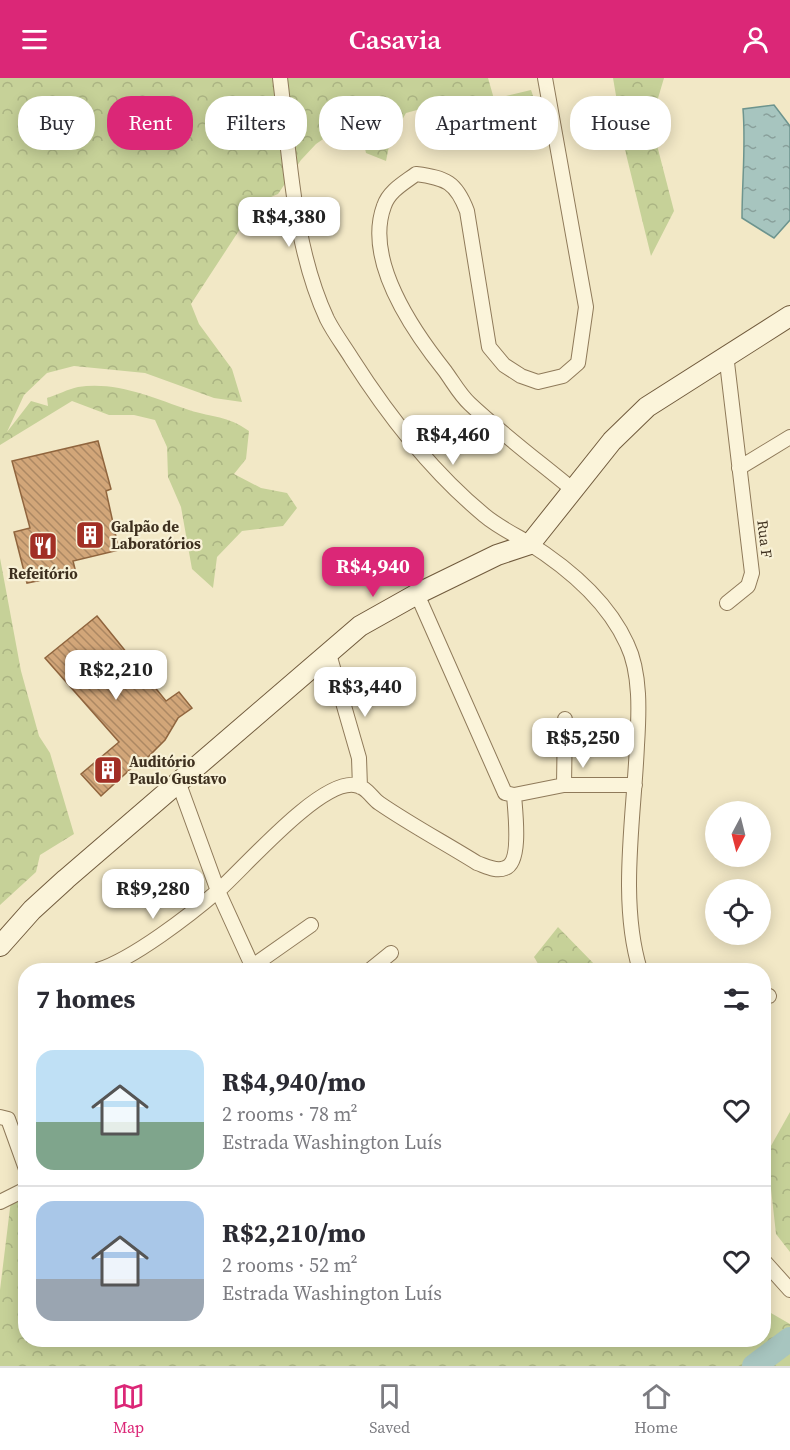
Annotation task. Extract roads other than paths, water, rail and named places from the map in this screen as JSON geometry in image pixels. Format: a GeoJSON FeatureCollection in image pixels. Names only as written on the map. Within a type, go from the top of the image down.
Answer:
{"type":"FeatureCollection","features":[{"type":"Feature","properties":{"kind":"street"},"geometry":{"type":"LineString","coordinates":[[280,78],[300,228],[312,275],[328,320],[373,391],[412,444],[444,479],[486,518],[530,544],[567,570],[600,601],[628,644],[635,676],[638,722],[630,920],[640,963]]}},
{"type":"Feature","properties":{"kind":"street"},"geometry":{"type":"LineString","coordinates":[[545,78],[586,307],[578,363],[563,376],[537,382],[521,376],[504,365],[489,347],[467,212],[460,193],[441,177],[416,174],[396,188],[384,205],[380,228],[382,256],[388,274],[416,334],[468,402],[572,489]]}},
{"type":"Feature","properties":{"kind":"street"},"geometry":{"type":"LineString","coordinates":[[0,946],[32,910],[66,879],[360,626],[417,594],[497,555],[530,544],[612,441],[647,407],[726,354],[790,316]]}},
{"type":"Feature","properties":{"kind":"street","name":"Rua F"},"geometry":{"type":"LineString","coordinates":[[726,354],[752,573],[748,586],[727,603]]}},
{"type":"Feature","properties":{"kind":"street"},"geometry":{"type":"LineString","coordinates":[[739,468],[790,437]]}},
{"type":"Feature","properties":{"kind":"street"},"geometry":{"type":"LineString","coordinates":[[417,594],[505,794],[514,795],[564,785],[635,785]]}},
{"type":"Feature","properties":{"kind":"street"},"geometry":{"type":"LineString","coordinates":[[329,654],[359,758],[360,787]]}},
{"type":"Feature","properties":{"kind":"street"},"geometry":{"type":"LineString","coordinates":[[564,785],[565,719]]}},
{"type":"Feature","properties":{"kind":"street"},"geometry":{"type":"LineString","coordinates":[[178,784],[218,891],[248,963]]}},
{"type":"Feature","properties":{"kind":"street"},"geometry":{"type":"LineString","coordinates":[[119,963],[218,891],[306,808],[327,794],[348,785],[360,787],[377,802],[477,863],[497,869],[510,866],[514,856],[517,826],[514,795]]}},
{"type":"Feature","properties":{"kind":"street"},"geometry":{"type":"LineString","coordinates":[[259,963],[311,925]]}},
{"type":"Feature","properties":{"kind":"street"},"geometry":{"type":"LineString","coordinates":[[379,963],[391,953]]}},
{"type":"Feature","properties":{"kind":"street"},"geometry":{"type":"LineString","coordinates":[[0,1117],[8,1119],[18,1147]]}},
{"type":"Feature","properties":{"kind":"street"},"geometry":{"type":"LineString","coordinates":[[0,1202],[18,1193]]}},
{"type":"Feature","properties":{"kind":"street"},"geometry":{"type":"LineString","coordinates":[[771,1269],[790,1290]]}},
{"type":"Feature","properties":{"kind":"water"},"geometry":{"type":"Polygon","coordinates":[[[774,105],[790,126],[790,220],[774,238],[742,218],[743,109],[774,105]]]}},
{"type":"Feature","properties":{"kind":"waterway"},"geometry":{"type":"LineString","coordinates":[[754,1366],[790,1339]]}},
{"type":"Feature","properties":{"kind":"place","name":"Galpão de Laboratórios"},"geometry":{"type":"Point","coordinates":[90,535]}},
{"type":"Feature","properties":{"kind":"place","name":"Refeitório"},"geometry":{"type":"Point","coordinates":[43,546]}},
{"type":"Feature","properties":{"kind":"place","name":"Auditório Paulo Gustavo"},"geometry":{"type":"Point","coordinates":[108,770]}}]}
